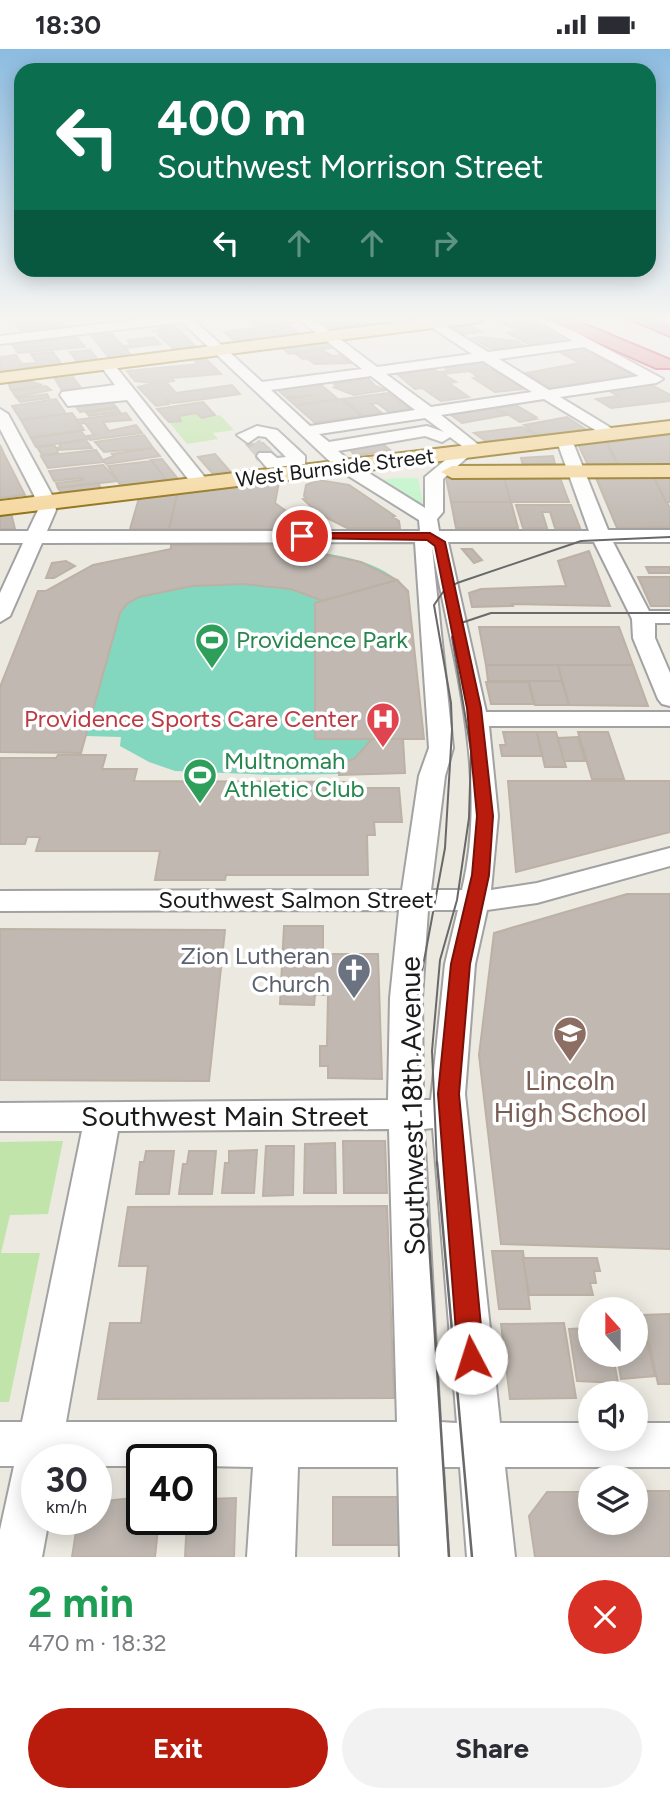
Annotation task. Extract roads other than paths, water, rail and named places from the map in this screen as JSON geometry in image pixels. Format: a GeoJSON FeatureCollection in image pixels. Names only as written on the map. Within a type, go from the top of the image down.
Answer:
{"type":"FeatureCollection","features":[{"type":"Feature","properties":{"kind":"main road","name":"West Burnside Street"},"geometry":{"type":"LineString","coordinates":[[0,508],[201,484],[266,452],[345,467],[670,428]]}},
{"type":"Feature","properties":{"kind":"main road"},"geometry":{"type":"LineString","coordinates":[[345,467],[370,473],[670,471]]}},
{"type":"Feature","properties":{"kind":"street"},"geometry":{"type":"LineString","coordinates":[[125,387],[201,484]]}},
{"type":"Feature","properties":{"kind":"street"},"geometry":{"type":"LineString","coordinates":[[260,387],[345,467],[429,527]]}},
{"type":"Feature","properties":{"kind":"street"},"geometry":{"type":"LineString","coordinates":[[398,387],[471,445],[468,452],[440,471]]}},
{"type":"Feature","properties":{"kind":"street"},"geometry":{"type":"LineString","coordinates":[[534,387],[610,434]]}},
{"type":"Feature","properties":{"kind":"street"},"geometry":{"type":"LineString","coordinates":[[307,431],[431,412],[556,387]]}},
{"type":"Feature","properties":{"kind":"street"},"geometry":{"type":"LineString","coordinates":[[0,414],[47,510],[0,616]]}},
{"type":"Feature","properties":{"kind":"street"},"geometry":{"type":"LineString","coordinates":[[266,452],[327,449],[427,432],[442,437]]}},
{"type":"Feature","properties":{"kind":"street"},"geometry":{"type":"LineString","coordinates":[[266,452],[273,435],[266,452]]}},
{"type":"Feature","properties":{"kind":"street"},"geometry":{"type":"LineString","coordinates":[[561,440],[577,471],[601,536],[642,617],[644,638],[670,699]]}},
{"type":"Feature","properties":{"kind":"street","name":"Southwest 18th Avenue"},"geometry":{"type":"LineString","coordinates":[[424,1557],[407,1115],[406,998],[415,900],[432,776],[438,765],[441,748],[441,719],[426,605],[427,581],[422,545],[434,512],[434,477],[440,471]]}},
{"type":"Feature","properties":{"kind":"street"},"geometry":{"type":"LineString","coordinates":[[0,537],[429,527],[601,536],[670,535]]}},
{"type":"Feature","properties":{"kind":"street","name":"Southwest 18th Avenue"},"geometry":{"type":"LineString","coordinates":[[429,527],[441,545],[476,719],[485,816],[480,875],[465,936],[456,1001],[450,1060],[450,1114],[491,1557]]}},
{"type":"Feature","properties":{"kind":"street"},"geometry":{"type":"LineString","coordinates":[[642,617],[670,617]]}},
{"type":"Feature","properties":{"kind":"street"},"geometry":{"type":"LineString","coordinates":[[476,719],[670,719]]}},
{"type":"Feature","properties":{"kind":"street","name":"Southwest Salmon Street"},"geometry":{"type":"LineString","coordinates":[[0,901],[475,900],[537,893],[670,857]]}},
{"type":"Feature","properties":{"kind":"street","name":"Southwest Main Street"},"geometry":{"type":"LineString","coordinates":[[0,1117],[450,1114]]}},
{"type":"Feature","properties":{"kind":"street"},"geometry":{"type":"LineString","coordinates":[[31,1444],[103,1116]]}},
{"type":"Feature","properties":{"kind":"street"},"geometry":{"type":"LineString","coordinates":[[112,1450],[276,1445],[670,1445]]}},
{"type":"Feature","properties":{"kind":"street"},"geometry":{"type":"LineString","coordinates":[[271,1557],[276,1445]]}},
{"type":"Feature","properties":{"kind":"street"},"geometry":{"type":"LineString","coordinates":[[18,1557],[21,1528]]}},
{"type":"Feature","properties":{"kind":"tunnel"},"geometry":{"type":"LineString","coordinates":[[254,444],[263,454]]}},
{"type":"Feature","properties":{"kind":"tunnel"},"geometry":{"type":"LineString","coordinates":[[262,452],[265,456]]}},
{"type":"Feature","properties":{"kind":"tram line"},"geometry":{"type":"LineString","coordinates":[[424,1164],[417,1047],[418,993],[445,848],[452,730],[451,703],[434,605],[443,592],[457,583],[581,541],[670,537]]}},
{"type":"Feature","properties":{"kind":"tram line"},"geometry":{"type":"LineString","coordinates":[[437,1164],[432,1051],[440,960],[457,900],[469,818],[471,751],[452,637],[461,623],[491,613],[670,613]]}},
{"type":"Feature","properties":{"kind":"tram line"},"geometry":{"type":"LineString","coordinates":[[424,1162],[449,1557]]}},
{"type":"Feature","properties":{"kind":"tram line"},"geometry":{"type":"LineString","coordinates":[[437,1162],[472,1557]]}},
{"type":"Feature","properties":{"kind":"place","name":"Providence Park"},"geometry":{"type":"Point","coordinates":[212,670]}},
{"type":"Feature","properties":{"kind":"place","name":"Providence Sports Care Center"},"geometry":{"type":"Point","coordinates":[383,749]}},
{"type":"Feature","properties":{"kind":"place","name":"Multnomah Athletic Club"},"geometry":{"type":"Point","coordinates":[200,805]}},
{"type":"Feature","properties":{"kind":"place","name":"Zion Lutheran Church"},"geometry":{"type":"Point","coordinates":[354,1000]}},
{"type":"Feature","properties":{"kind":"place","name":"Lincoln High School"},"geometry":{"type":"Point","coordinates":[570,1063]}}]}
